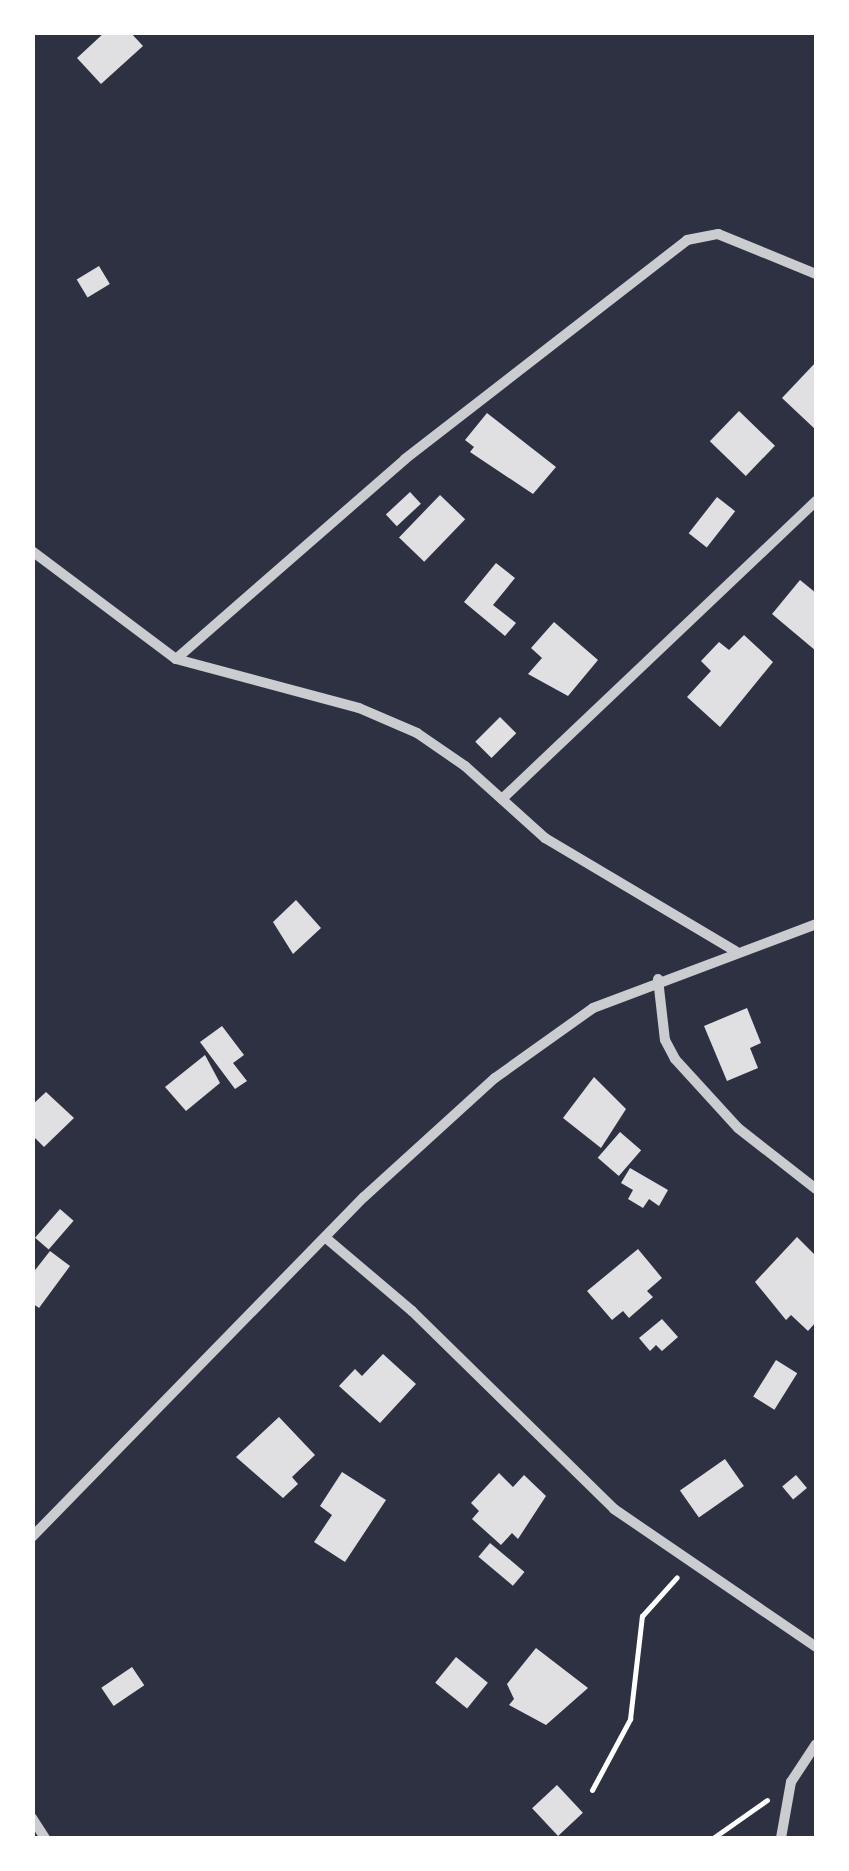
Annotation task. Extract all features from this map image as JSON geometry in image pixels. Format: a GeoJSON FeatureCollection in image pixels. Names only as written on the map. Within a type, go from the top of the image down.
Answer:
{"type":"FeatureCollection","features":[{"type":"Feature","properties":{"kind":"street"},"geometry":{"type":"LineString","coordinates":[[176,659],[405,460],[687,240],[718,234],[816,274]]}},
{"type":"Feature","properties":{"kind":"street"},"geometry":{"type":"LineString","coordinates":[[502,798],[816,500]]}},
{"type":"Feature","properties":{"kind":"street"},"geometry":{"type":"LineString","coordinates":[[32,552],[176,659],[390,719],[465,766],[588,867],[735,952]]}},
{"type":"Feature","properties":{"kind":"street"},"geometry":{"type":"LineString","coordinates":[[32,1537],[326,1238],[521,1058],[593,1008],[658,979],[816,924]]}},
{"type":"Feature","properties":{"kind":"street"},"geometry":{"type":"LineString","coordinates":[[658,979],[666,1040],[675,1059],[738,1128],[816,1189]]}},
{"type":"Feature","properties":{"kind":"street"},"geometry":{"type":"LineString","coordinates":[[326,1238],[425,1324],[552,1454],[689,1563],[816,1647]]}},
{"type":"Feature","properties":{"kind":"street"},"geometry":{"type":"LineString","coordinates":[[781,1838],[791,1782],[816,1744]]}},
{"type":"Feature","properties":{"kind":"street"},"geometry":{"type":"LineString","coordinates":[[32,1818],[45,1838]]}},
{"type":"Feature","properties":{"kind":"path"},"geometry":{"type":"LineString","coordinates":[[592,1790],[630,1719],[642,1616],[689,1563]]}},
{"type":"Feature","properties":{"kind":"path"},"geometry":{"type":"LineString","coordinates":[[712,1838],[791,1782]]}},
{"type":"Feature","properties":{"kind":"building"},"geometry":{"type":"Polygon","coordinates":[[[105,32],[130,32],[143,46],[101,84],[77,58],[105,32]]]}},
{"type":"Feature","properties":{"kind":"building"},"geometry":{"type":"Polygon","coordinates":[[[99,266],[110,284],[88,297],[77,279],[99,266]]]}},
{"type":"Feature","properties":{"kind":"building"},"geometry":{"type":"Polygon","coordinates":[[[816,362],[816,430],[782,398],[816,362]]]}},
{"type":"Feature","properties":{"kind":"building"},"geometry":{"type":"Polygon","coordinates":[[[739,411],[775,446],[746,476],[710,441],[739,411]]]}},
{"type":"Feature","properties":{"kind":"building"},"geometry":{"type":"Polygon","coordinates":[[[487,413],[556,467],[533,494],[470,452],[474,447],[465,440],[487,413]]]}},
{"type":"Feature","properties":{"kind":"building"},"geometry":{"type":"Polygon","coordinates":[[[410,492],[421,504],[397,526],[386,515],[410,492]]]}},
{"type":"Feature","properties":{"kind":"building"},"geometry":{"type":"Polygon","coordinates":[[[440,495],[465,519],[424,562],[399,537],[440,495]]]}},
{"type":"Feature","properties":{"kind":"building"},"geometry":{"type":"Polygon","coordinates":[[[717,497],[735,511],[707,547],[689,533],[717,497]]]}},
{"type":"Feature","properties":{"kind":"building"},"geometry":{"type":"Polygon","coordinates":[[[496,563],[515,578],[493,605],[516,623],[505,636],[464,602],[496,563]]]}},
{"type":"Feature","properties":{"kind":"building"},"geometry":{"type":"Polygon","coordinates":[[[800,580],[816,593],[816,651],[772,614],[800,580]]]}},
{"type":"Feature","properties":{"kind":"building"},"geometry":{"type":"Polygon","coordinates":[[[554,622],[598,660],[568,696],[528,674],[542,658],[531,648],[554,622]]]}},
{"type":"Feature","properties":{"kind":"building"},"geometry":{"type":"Polygon","coordinates":[[[744,635],[773,662],[720,727],[687,697],[711,671],[701,661],[719,642],[729,650],[744,635]]]}},
{"type":"Feature","properties":{"kind":"building"},"geometry":{"type":"Polygon","coordinates":[[[500,717],[516,733],[492,758],[475,742],[500,717]]]}},
{"type":"Feature","properties":{"kind":"building"},"geometry":{"type":"Polygon","coordinates":[[[296,900],[321,928],[293,954],[273,922],[296,900]]]}},
{"type":"Feature","properties":{"kind":"building"},"geometry":{"type":"Polygon","coordinates":[[[747,1008],[761,1043],[750,1048],[758,1068],[727,1081],[704,1026],[747,1008]]]}},
{"type":"Feature","properties":{"kind":"building"},"geometry":{"type":"Polygon","coordinates":[[[222,1026],[244,1055],[233,1063],[247,1081],[235,1089],[200,1042],[222,1026]]]}},
{"type":"Feature","properties":{"kind":"building"},"geometry":{"type":"Polygon","coordinates":[[[205,1055],[220,1083],[186,1111],[165,1087],[205,1055]]]}},
{"type":"Feature","properties":{"kind":"building"},"geometry":{"type":"Polygon","coordinates":[[[594,1077],[626,1109],[601,1148],[563,1118],[594,1077]]]}},
{"type":"Feature","properties":{"kind":"building"},"geometry":{"type":"Polygon","coordinates":[[[46,1092],[74,1118],[44,1147],[32,1135],[32,1105],[46,1092]]]}},
{"type":"Feature","properties":{"kind":"building"},"geometry":{"type":"Polygon","coordinates":[[[620,1132],[641,1150],[619,1176],[598,1158],[620,1132]]]}},
{"type":"Feature","properties":{"kind":"building"},"geometry":{"type":"Polygon","coordinates":[[[630,1168],[668,1190],[659,1206],[649,1199],[643,1208],[628,1199],[633,1190],[621,1183],[630,1168]]]}},
{"type":"Feature","properties":{"kind":"building"},"geometry":{"type":"Polygon","coordinates":[[[60,1209],[74,1221],[49,1249],[35,1238],[60,1209]]]}},
{"type":"Feature","properties":{"kind":"building"},"geometry":{"type":"Polygon","coordinates":[[[797,1237],[816,1256],[816,1322],[808,1331],[791,1315],[786,1320],[755,1282],[797,1237]]]}},
{"type":"Feature","properties":{"kind":"building"},"geometry":{"type":"Polygon","coordinates":[[[638,1249],[662,1278],[647,1291],[653,1297],[629,1318],[623,1311],[612,1320],[587,1291],[638,1249]]]}},
{"type":"Feature","properties":{"kind":"building"},"geometry":{"type":"Polygon","coordinates":[[[50,1251],[70,1266],[39,1308],[32,1303],[32,1274],[50,1251]]]}},
{"type":"Feature","properties":{"kind":"building"},"geometry":{"type":"Polygon","coordinates":[[[662,1319],[678,1337],[662,1351],[656,1345],[650,1351],[639,1338],[662,1319]]]}},
{"type":"Feature","properties":{"kind":"building"},"geometry":{"type":"Polygon","coordinates":[[[383,1354],[416,1384],[380,1423],[339,1386],[355,1369],[362,1376],[383,1354]]]}},
{"type":"Feature","properties":{"kind":"building"},"geometry":{"type":"Polygon","coordinates":[[[776,1360],[797,1373],[774,1410],[753,1396],[776,1360]]]}},
{"type":"Feature","properties":{"kind":"building"},"geometry":{"type":"Polygon","coordinates":[[[279,1417],[315,1455],[292,1477],[298,1484],[283,1498],[236,1457],[279,1417]]]}},
{"type":"Feature","properties":{"kind":"building"},"geometry":{"type":"Polygon","coordinates":[[[725,1459],[744,1486],[699,1518],[680,1491],[725,1459]]]}},
{"type":"Feature","properties":{"kind":"building"},"geometry":{"type":"Polygon","coordinates":[[[342,1472],[386,1500],[345,1562],[314,1542],[332,1515],[320,1506],[342,1472]]]}},
{"type":"Feature","properties":{"kind":"building"},"geometry":{"type":"Polygon","coordinates":[[[499,1473],[513,1487],[524,1475],[546,1496],[518,1539],[512,1533],[501,1545],[472,1519],[479,1511],[471,1503],[499,1473]]]}},
{"type":"Feature","properties":{"kind":"building"},"geometry":{"type":"Polygon","coordinates":[[[796,1475],[807,1488],[793,1500],[782,1487],[796,1475]]]}},
{"type":"Feature","properties":{"kind":"building"},"geometry":{"type":"Polygon","coordinates":[[[490,1543],[524,1572],[513,1586],[478,1557],[490,1543]]]}},
{"type":"Feature","properties":{"kind":"building"},"geometry":{"type":"Polygon","coordinates":[[[536,1648],[588,1688],[546,1725],[509,1705],[514,1699],[507,1684],[536,1648]]]}},
{"type":"Feature","properties":{"kind":"building"},"geometry":{"type":"Polygon","coordinates":[[[456,1657],[488,1683],[467,1708],[435,1683],[456,1657]]]}},
{"type":"Feature","properties":{"kind":"building"},"geometry":{"type":"Polygon","coordinates":[[[132,1667],[144,1685],[114,1706],[101,1688],[132,1667]]]}},
{"type":"Feature","properties":{"kind":"building"},"geometry":{"type":"Polygon","coordinates":[[[557,1785],[583,1813],[558,1836],[532,1808],[557,1785]]]}}]}
